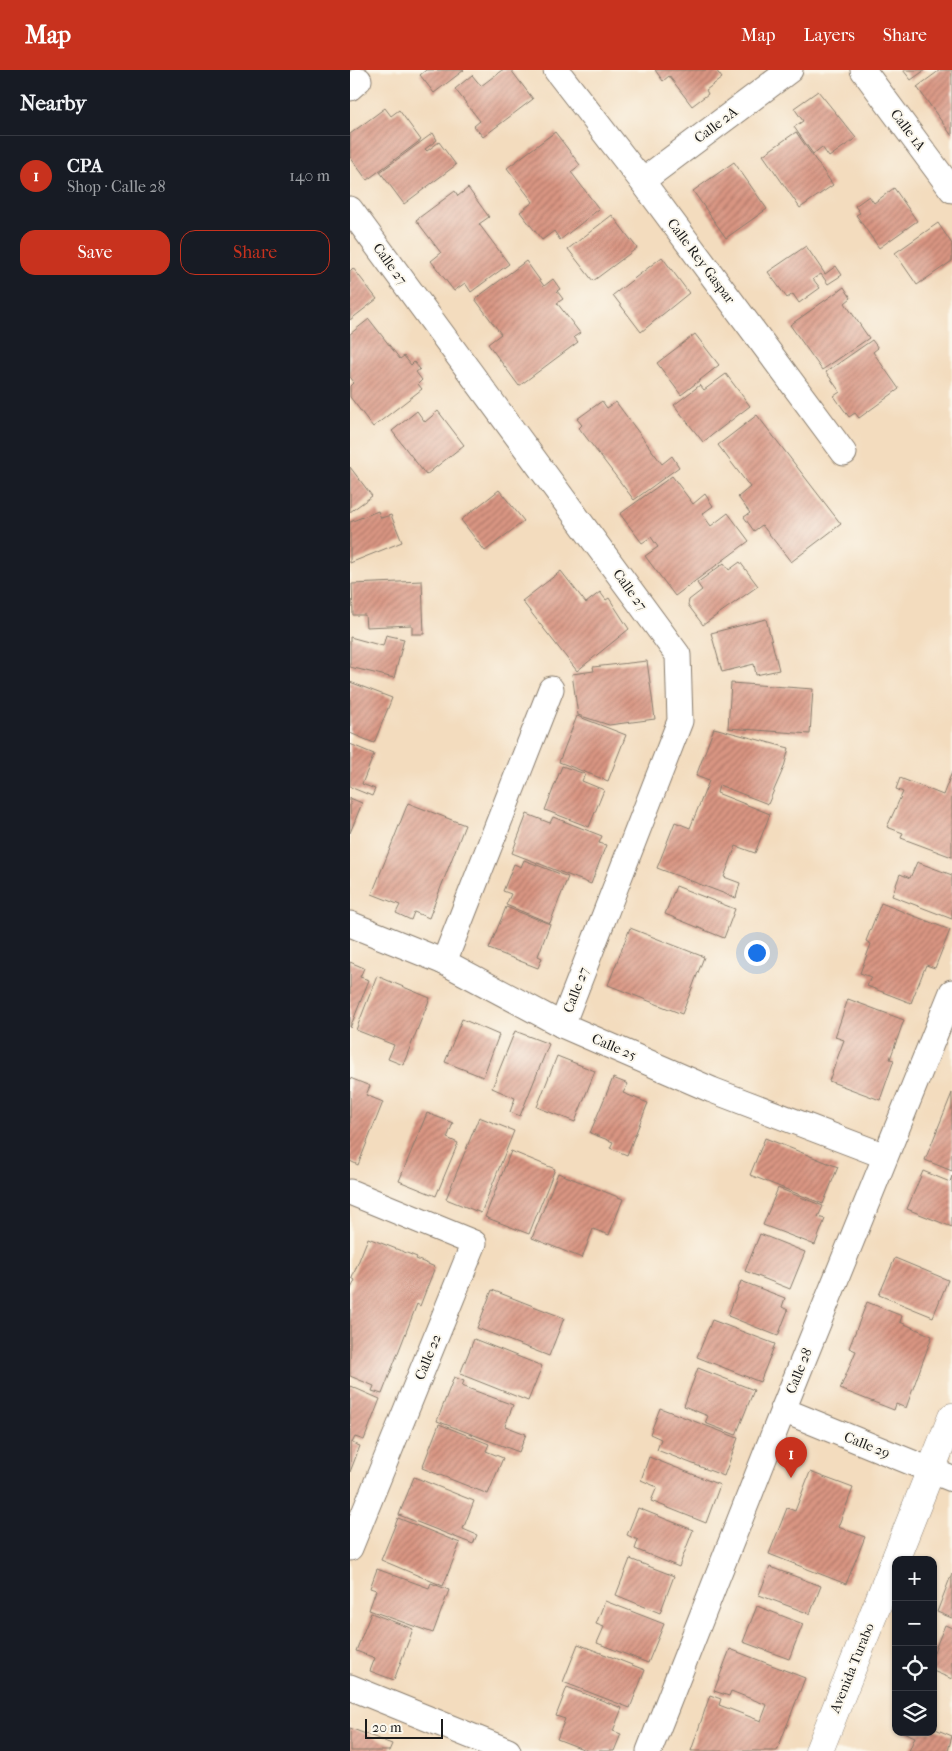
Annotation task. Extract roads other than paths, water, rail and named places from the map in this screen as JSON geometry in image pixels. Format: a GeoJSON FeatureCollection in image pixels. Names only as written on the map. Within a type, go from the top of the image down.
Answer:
{"type":"FeatureCollection","features":[{"type":"Feature","properties":{"kind":"street","name":"Calle Rey Gaspar"},"geometry":{"type":"LineString","coordinates":[[556,70],[642,181],[844,454]]}},
{"type":"Feature","properties":{"kind":"street","name":"Calle 2A"},"geometry":{"type":"LineString","coordinates":[[642,181],[790,70]]}},
{"type":"Feature","properties":{"kind":"street","name":"Calle 1A"},"geometry":{"type":"LineString","coordinates":[[863,70],[952,190]]}},
{"type":"Feature","properties":{"kind":"street","name":"Calle 27"},"geometry":{"type":"LineString","coordinates":[[350,209],[678,655],[680,721],[562,1025]]}},
{"type":"Feature","properties":{"kind":"street"},"geometry":{"type":"LineString","coordinates":[[444,962],[551,689]]}},
{"type":"Feature","properties":{"kind":"street","name":"Calle 25"},"geometry":{"type":"LineString","coordinates":[[350,924],[444,962],[562,1025],[712,1090],[885,1156]]}},
{"type":"Feature","properties":{"kind":"street","name":"Calle 28"},"geometry":{"type":"LineString","coordinates":[[648,1751],[952,992]]}},
{"type":"Feature","properties":{"kind":"street","name":"Calle 22"},"geometry":{"type":"LineString","coordinates":[[350,1192],[474,1243],[350,1548]]}},
{"type":"Feature","properties":{"kind":"street","name":"Calle 29"},"geometry":{"type":"LineString","coordinates":[[783,1410],[941,1475]]}},
{"type":"Feature","properties":{"kind":"street","name":"Avenida Turabo"},"geometry":{"type":"LineString","coordinates":[[819,1751],[941,1475],[952,1417]]}},
{"type":"Feature","properties":{"kind":"street"},"geometry":{"type":"LineString","coordinates":[[350,1687],[508,1751]]}},
{"type":"Feature","properties":{"kind":"place","name":"CPA"},"geometry":{"type":"Point","coordinates":[791,1478]}}]}
